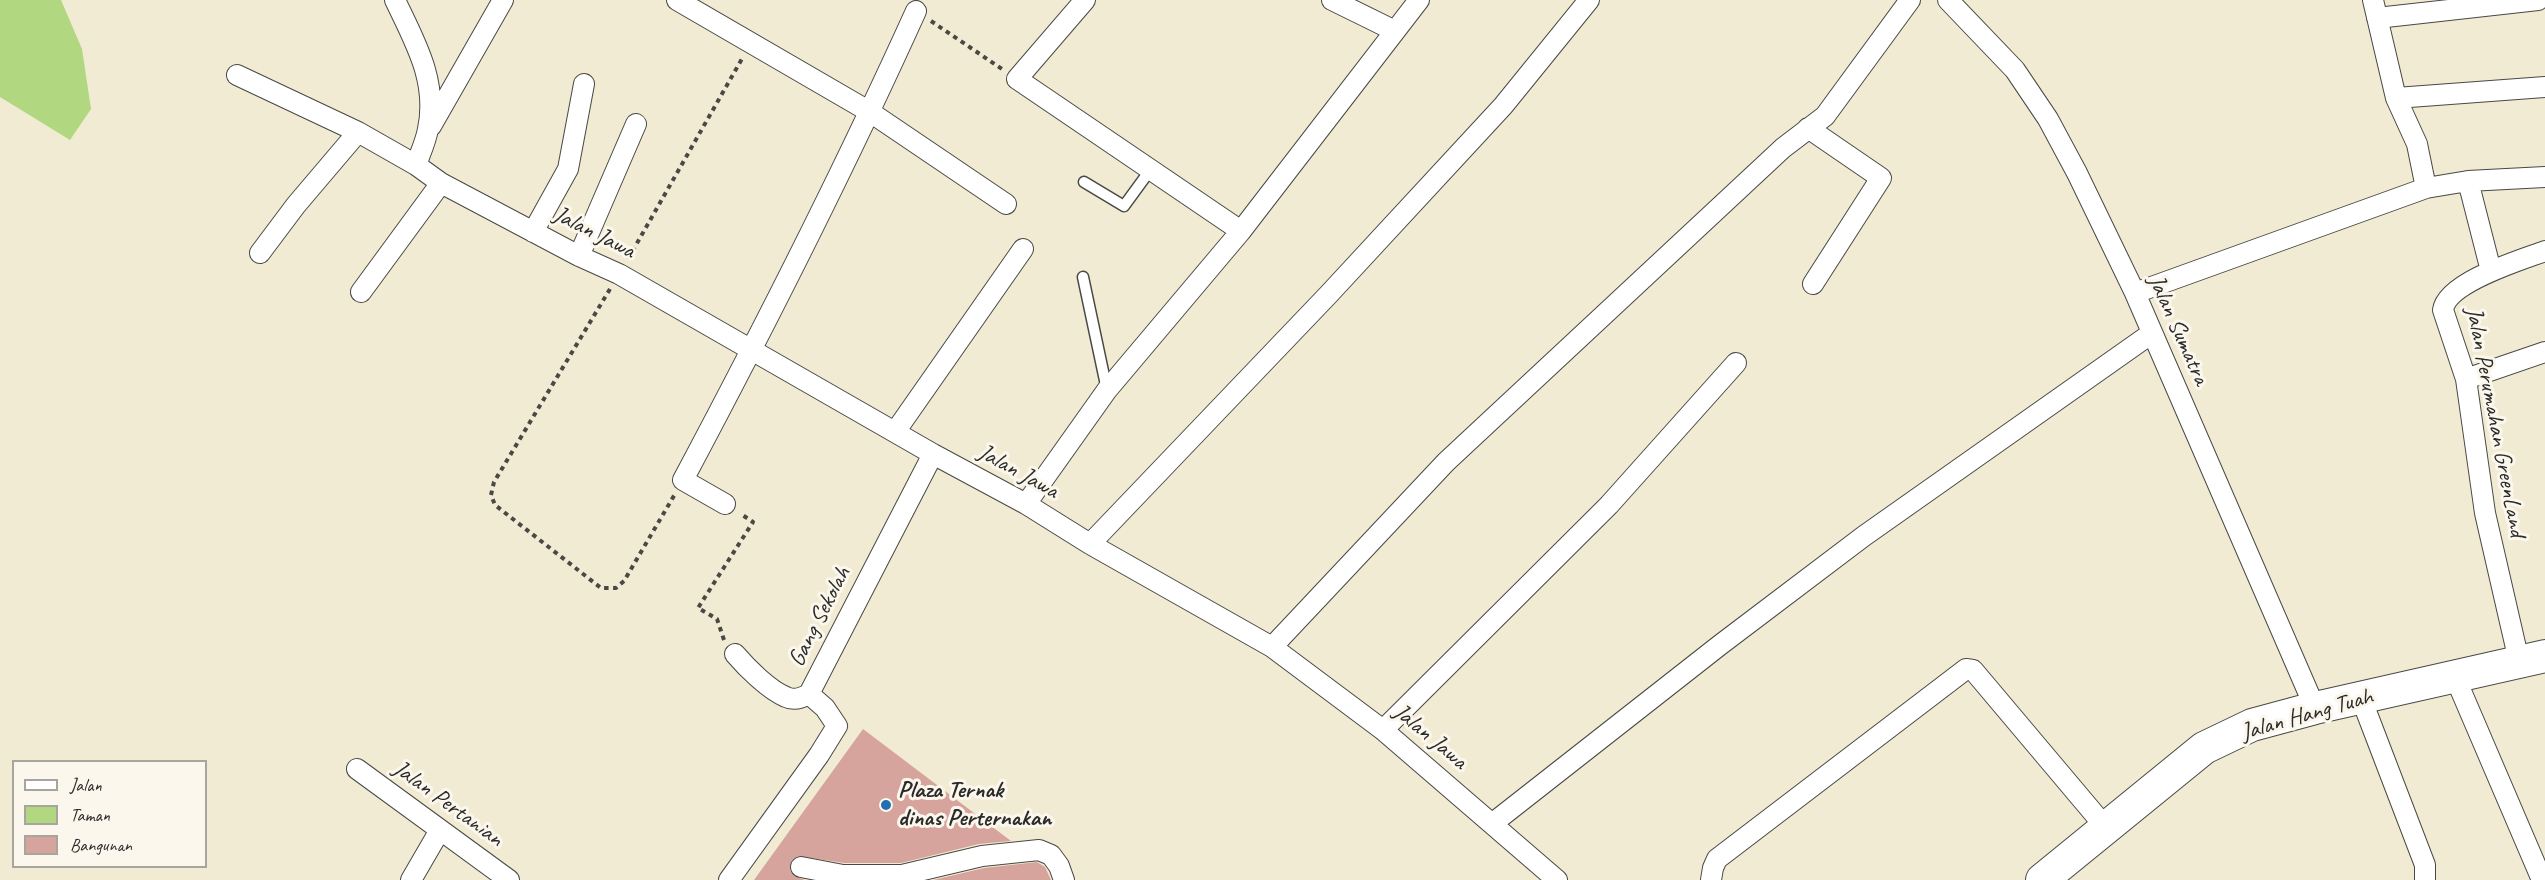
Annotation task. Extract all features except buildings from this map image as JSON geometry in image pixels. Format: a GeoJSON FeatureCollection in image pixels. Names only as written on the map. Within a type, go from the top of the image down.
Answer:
{"type":"FeatureCollection","features":[{"type":"Feature","properties":{"kind":"main road","name":"Jalan Hang Tuah"},"geometry":{"type":"LineString","coordinates":[[2042,880],[2204,748],[2252,725],[2315,708],[2532,658]]}},
{"type":"Feature","properties":{"kind":"street"},"geometry":{"type":"LineString","coordinates":[[395,0],[422,57],[429,80],[431,107],[428,131]]}},
{"type":"Feature","properties":{"kind":"street"},"geometry":{"type":"LineString","coordinates":[[416,165],[428,131],[503,0]]}},
{"type":"Feature","properties":{"kind":"street"},"geometry":{"type":"LineString","coordinates":[[677,0],[870,112],[1006,204]]}},
{"type":"Feature","properties":{"kind":"street"},"geometry":{"type":"LineString","coordinates":[[1085,0],[1017,79],[1241,231]]}},
{"type":"Feature","properties":{"kind":"street"},"geometry":{"type":"LineString","coordinates":[[1332,0],[1395,31]]}},
{"type":"Feature","properties":{"kind":"street"},"geometry":{"type":"LineString","coordinates":[[1026,504],[1107,390],[1241,231],[1419,0]]}},
{"type":"Feature","properties":{"kind":"street"},"geometry":{"type":"LineString","coordinates":[[1090,544],[1329,294],[1495,114],[1589,0]]}},
{"type":"Feature","properties":{"kind":"street"},"geometry":{"type":"LineString","coordinates":[[1272,647],[1446,462],[1783,148],[1825,116],[1910,0]]}},
{"type":"Feature","properties":{"kind":"street","name":"Jalan Sumatra"},"geometry":{"type":"LineString","coordinates":[[1948,0],[2015,70],[2048,119],[2077,173],[2135,293],[2315,708]]}},
{"type":"Feature","properties":{"kind":"street"},"geometry":{"type":"LineString","coordinates":[[2426,188],[2417,144],[2396,98],[2375,9],[2538,0]]}},
{"type":"Feature","properties":{"kind":"street"},"geometry":{"type":"LineString","coordinates":[[725,504],[683,480],[753,350],[870,112],[916,10]]}},
{"type":"Feature","properties":{"kind":"street","name":"Jalan Jawa"},"geometry":{"type":"LineString","coordinates":[[237,75],[358,132],[416,165],[441,183],[579,256],[619,274],[933,454],[1026,504],[1090,544],[1272,647],[1383,730],[1557,880]]}},
{"type":"Feature","properties":{"kind":"street"},"geometry":{"type":"LineString","coordinates":[[533,232],[568,169],[584,84]]}},
{"type":"Feature","properties":{"kind":"street"},"geometry":{"type":"LineString","coordinates":[[2396,98],[2545,87]]}},
{"type":"Feature","properties":{"kind":"street"},"geometry":{"type":"LineString","coordinates":[[579,256],[636,124]]}},
{"type":"Feature","properties":{"kind":"street"},"geometry":{"type":"LineString","coordinates":[[1808,128],[1881,177],[1813,284]]}},
{"type":"Feature","properties":{"kind":"street"},"geometry":{"type":"LineString","coordinates":[[260,253],[296,205],[358,132]]}},
{"type":"Feature","properties":{"kind":"street"},"geometry":{"type":"LineString","coordinates":[[2135,293],[2426,188],[2468,182],[2545,177]]}},
{"type":"Feature","properties":{"kind":"street"},"geometry":{"type":"LineString","coordinates":[[2468,182],[2491,271]]}},
{"type":"Feature","properties":{"kind":"street"},"geometry":{"type":"LineString","coordinates":[[361,292],[441,183]]}},
{"type":"Feature","properties":{"kind":"street"},"geometry":{"type":"LineString","coordinates":[[895,432],[1023,249]]}},
{"type":"Feature","properties":{"kind":"street","name":"Jalan Perumahan GreenLand"},"geometry":{"type":"LineString","coordinates":[[2532,658],[2485,513],[2466,379],[2447,326],[2443,306],[2450,296],[2491,271],[2545,251]]}},
{"type":"Feature","properties":{"kind":"street"},"geometry":{"type":"LineString","coordinates":[[1493,823],[1711,652],[1864,536],[2152,333]]}},
{"type":"Feature","properties":{"kind":"street"},"geometry":{"type":"LineString","coordinates":[[2466,379],[2545,352]]}},
{"type":"Feature","properties":{"kind":"street"},"geometry":{"type":"LineString","coordinates":[[1383,730],[1609,505],[1736,363]]}},
{"type":"Feature","properties":{"kind":"street","name":"Gang Sekolah"},"geometry":{"type":"LineString","coordinates":[[729,880],[819,755],[837,726],[825,708],[809,694],[933,454]]}},
{"type":"Feature","properties":{"kind":"street"},"geometry":{"type":"LineString","coordinates":[[735,654],[746,667],[787,698],[801,698],[809,694]]}},
{"type":"Feature","properties":{"kind":"street"},"geometry":{"type":"LineString","coordinates":[[1711,880],[1717,859],[1966,669],[1973,670],[2107,829]]}},
{"type":"Feature","properties":{"kind":"street"},"geometry":{"type":"LineString","coordinates":[[2455,677],[2542,880]]}},
{"type":"Feature","properties":{"kind":"street"},"geometry":{"type":"LineString","coordinates":[[2361,698],[2425,865],[2425,880]]}},
{"type":"Feature","properties":{"kind":"street","name":"Jalan Pertanian"},"geometry":{"type":"LineString","coordinates":[[357,769],[509,880]]}},
{"type":"Feature","properties":{"kind":"street"},"geometry":{"type":"LineString","coordinates":[[411,880],[440,830]]}},
{"type":"Feature","properties":{"kind":"street"},"geometry":{"type":"LineString","coordinates":[[801,867],[843,875],[902,875],[982,856],[1039,850],[1051,855],[1059,866],[1064,880]]}},
{"type":"Feature","properties":{"kind":"lane"},"geometry":{"type":"LineString","coordinates":[[1084,182],[1124,206],[1151,169]]}},
{"type":"Feature","properties":{"kind":"lane"},"geometry":{"type":"LineString","coordinates":[[1083,277],[1107,390]]}},
{"type":"Feature","properties":{"kind":"path"},"geometry":{"type":"LineString","coordinates":[[916,10],[1017,79]]}},
{"type":"Feature","properties":{"kind":"path"},"geometry":{"type":"LineString","coordinates":[[683,480],[624,581],[616,588],[601,588],[495,505],[491,495],[494,482],[619,274],[751,43]]}},
{"type":"Feature","properties":{"kind":"path"},"geometry":{"type":"LineString","coordinates":[[725,504],[753,522],[698,608],[717,619],[724,639],[735,654]]}},
{"type":"Feature","properties":{"kind":"green space"},"geometry":{"type":"Polygon","coordinates":[[[0,0],[61,0],[82,49],[91,109],[70,140],[0,97],[0,0]]]}},
{"type":"Feature","properties":{"kind":"place","name":"Plaza Ternak dinas Perternakan"},"geometry":{"type":"Point","coordinates":[886,805]}}]}
